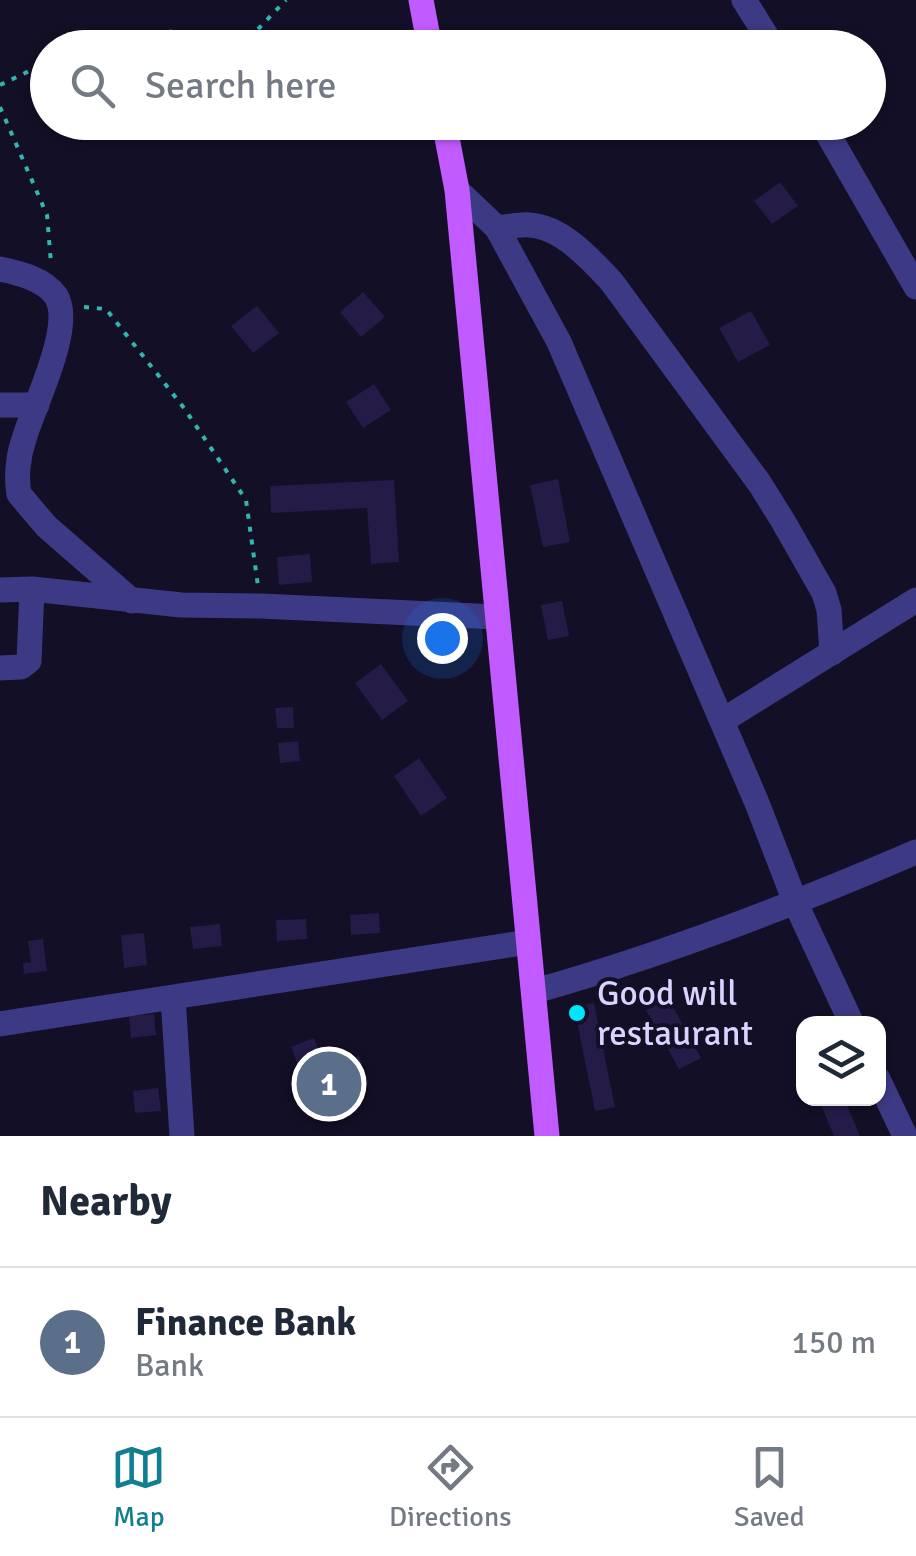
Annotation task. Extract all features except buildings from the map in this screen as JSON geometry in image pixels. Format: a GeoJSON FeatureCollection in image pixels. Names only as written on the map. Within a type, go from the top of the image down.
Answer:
{"type":"FeatureCollection","features":[{"type":"Feature","properties":{"kind":"main road"},"geometry":{"type":"LineString","coordinates":[[421,0],[427,30]]}},
{"type":"Feature","properties":{"kind":"main road"},"geometry":{"type":"LineString","coordinates":[[447,140],[457,190],[547,1136]]}},
{"type":"Feature","properties":{"kind":"street"},"geometry":{"type":"LineString","coordinates":[[744,0],[763,30]]}},
{"type":"Feature","properties":{"kind":"street"},"geometry":{"type":"LineString","coordinates":[[830,140],[916,287]]}},
{"type":"Feature","properties":{"kind":"street"},"geometry":{"type":"LineString","coordinates":[[457,190],[497,228],[559,342],[796,904],[848,1016]]}},
{"type":"Feature","properties":{"kind":"street"},"geometry":{"type":"LineString","coordinates":[[497,228],[530,225],[547,229],[611,281],[783,521],[824,593],[830,610],[832,653]]}},
{"type":"Feature","properties":{"kind":"street"},"geometry":{"type":"LineString","coordinates":[[0,269],[40,282],[57,299],[62,317],[53,357],[23,442],[19,494],[46,526],[132,601]]}},
{"type":"Feature","properties":{"kind":"street"},"geometry":{"type":"LineString","coordinates":[[0,405],[37,406]]}},
{"type":"Feature","properties":{"kind":"street"},"geometry":{"type":"LineString","coordinates":[[0,590],[32,589],[216,608],[261,606],[497,618]]}},
{"type":"Feature","properties":{"kind":"street"},"geometry":{"type":"LineString","coordinates":[[0,668],[22,667],[29,661],[32,589]]}},
{"type":"Feature","properties":{"kind":"street"},"geometry":{"type":"LineString","coordinates":[[722,721],[916,600]]}},
{"type":"Feature","properties":{"kind":"street"},"geometry":{"type":"LineString","coordinates":[[535,992],[638,962],[796,904],[916,852]]}},
{"type":"Feature","properties":{"kind":"street"},"geometry":{"type":"LineString","coordinates":[[0,1024],[528,942]]}},
{"type":"Feature","properties":{"kind":"street"},"geometry":{"type":"LineString","coordinates":[[173,997],[182,1136]]}},
{"type":"Feature","properties":{"kind":"street"},"geometry":{"type":"LineString","coordinates":[[886,1096],[905,1136]]}},
{"type":"Feature","properties":{"kind":"path"},"geometry":{"type":"LineString","coordinates":[[257,30],[286,0]]}},
{"type":"Feature","properties":{"kind":"path"},"geometry":{"type":"LineString","coordinates":[[0,85],[30,71]]}},
{"type":"Feature","properties":{"kind":"path"},"geometry":{"type":"LineString","coordinates":[[0,107],[47,214],[57,299],[106,309],[184,408],[246,500],[261,606]]}},
{"type":"Feature","properties":{"kind":"place","name":"Good will restaurant"},"geometry":{"type":"Point","coordinates":[577,1013]}},
{"type":"Feature","properties":{"kind":"place","name":"Finance Bank"},"geometry":{"type":"Point","coordinates":[329,1084]}}]}
